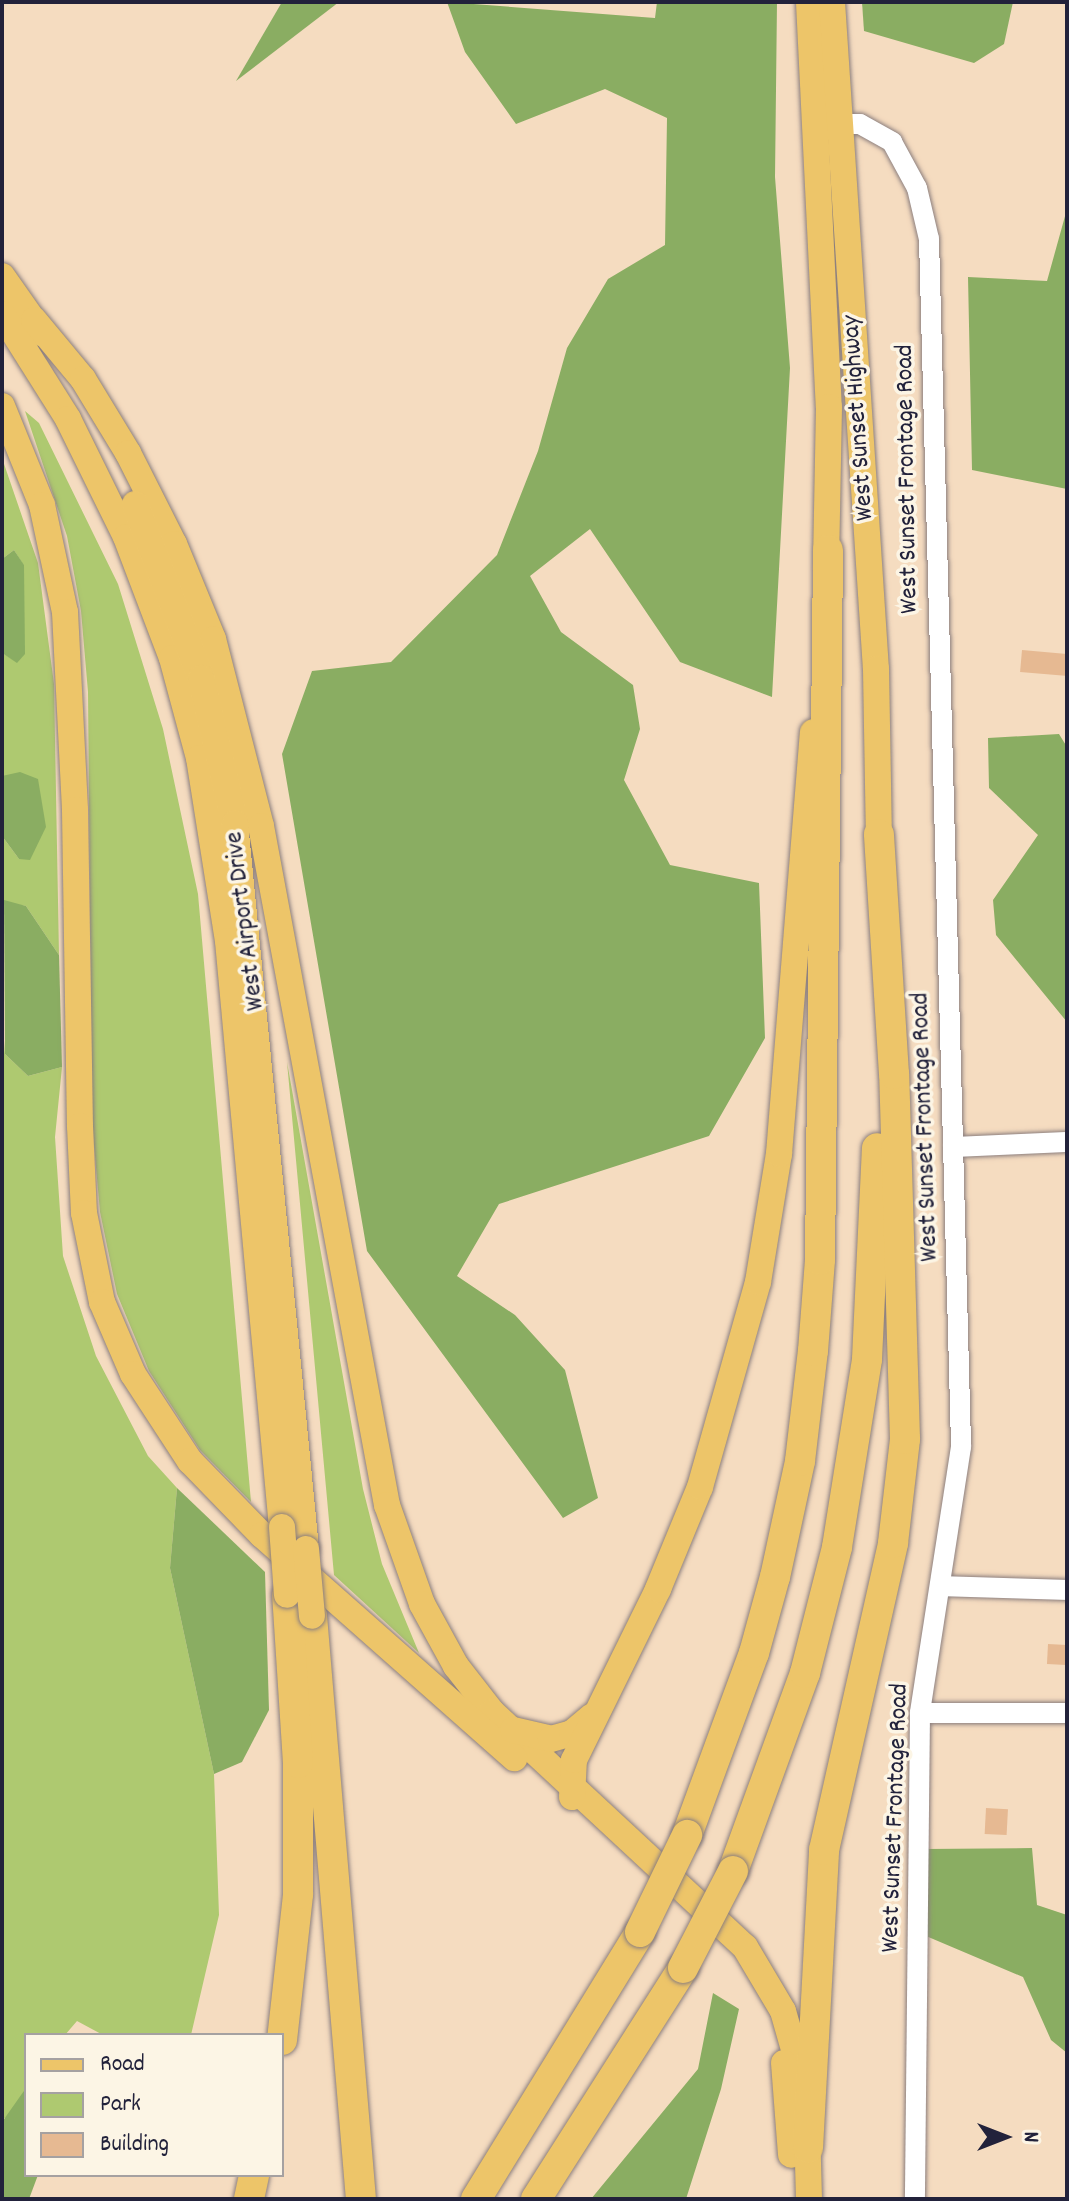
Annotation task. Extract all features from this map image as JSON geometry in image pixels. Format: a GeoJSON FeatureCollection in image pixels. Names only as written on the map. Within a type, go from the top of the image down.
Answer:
{"type":"FeatureCollection","features":[{"type":"Feature","properties":{"kind":"highway"},"geometry":{"type":"LineString","coordinates":[[476,2199],[640,1932],[687,1835],[754,1653],[775,1577],[800,1461],[820,1260],[828,550]]}},
{"type":"Feature","properties":{"kind":"highway"},"geometry":{"type":"LineString","coordinates":[[536,2199],[683,1968],[733,1871],[805,1673],[837,1547],[860,1416],[877,1183],[879,834]]}},
{"type":"Feature","properties":{"kind":"highway"},"geometry":{"type":"LineString","coordinates":[[808,2148],[824,1850],[893,1543],[905,1439],[894,1074],[879,834]]}},
{"type":"Feature","properties":{"kind":"highway"},"geometry":{"type":"LineString","coordinates":[[283,2033],[298,1894],[298,1763],[287,1595]]}},
{"type":"Feature","properties":{"kind":"highway"},"geometry":{"type":"LineString","coordinates":[[312,1616],[361,2199]]}},
{"type":"Feature","properties":{"kind":"highway"},"geometry":{"type":"LineString","coordinates":[[249,2199],[254,2177]]}},
{"type":"Feature","properties":{"kind":"main road","name":"West Sunset Highway"},"geometry":{"type":"LineString","coordinates":[[809,2],[825,124],[875,655],[879,834]]}},
{"type":"Feature","properties":{"kind":"main road","name":"West Sunset Highway"},"geometry":{"type":"LineString","coordinates":[[570,1787],[572,1766],[695,1499],[727,1406],[758,1282],[779,1154],[828,550],[825,124],[832,2]]}},
{"type":"Feature","properties":{"kind":"main road","name":"West Airport Drive"},"geometry":{"type":"LineString","coordinates":[[2,276],[34,320],[108,446],[153,544],[198,667],[223,764],[252,969],[312,1616]]}},
{"type":"Feature","properties":{"kind":"main road","name":"West Airport Drive"},"geometry":{"type":"LineString","coordinates":[[2,314],[68,419],[126,537],[172,658],[199,758],[223,900],[287,1595]]}},
{"type":"Feature","properties":{"kind":"main road"},"geometry":{"type":"LineString","coordinates":[[34,320],[83,379],[128,453],[174,544],[213,639],[261,826],[387,1505],[401,1555],[431,1623],[466,1680],[505,1726],[700,1900],[757,1962],[796,2045],[808,2148],[809,2199]]}},
{"type":"Feature","properties":{"kind":"main road"},"geometry":{"type":"LineString","coordinates":[[2,406],[42,505],[65,612],[75,810],[84,1213],[102,1302],[141,1388],[190,1461],[227,1501],[716,1935],[752,1982],[770,2016],[786,2071],[791,2199]]}},
{"type":"Feature","properties":{"kind":"main road"},"geometry":{"type":"LineString","coordinates":[[505,1726],[532,1739],[563,1737],[587,1722],[603,1700]]}},
{"type":"Feature","properties":{"kind":"main road"},"geometry":{"type":"LineString","coordinates":[[570,1787],[580,1815]]}},
{"type":"Feature","properties":{"kind":"street","name":"West Sunset Frontage Road"},"geometry":{"type":"LineString","coordinates":[[825,124],[860,124],[892,142],[917,188],[929,239],[961,1447],[920,1713],[915,2199]]}},
{"type":"Feature","properties":{"kind":"street"},"geometry":{"type":"LineString","coordinates":[[953,1147],[1067,1142]]}},
{"type":"Feature","properties":{"kind":"street"},"geometry":{"type":"LineString","coordinates":[[940,1586],[1067,1590]]}},
{"type":"Feature","properties":{"kind":"street"},"geometry":{"type":"LineString","coordinates":[[920,1713],[1067,1713]]}},
{"type":"Feature","properties":{"kind":"green space"},"geometry":{"type":"Polygon","coordinates":[[[282,2],[339,2],[236,81],[282,2]]]}},
{"type":"Feature","properties":{"kind":"green space"},"geometry":{"type":"Polygon","coordinates":[[[447,2],[655,18],[657,2],[777,2],[775,177],[790,368],[772,697],[680,662],[590,529],[530,576],[561,632],[633,685],[640,729],[624,780],[670,865],[759,883],[765,1038],[709,1136],[499,1204],[457,1276],[515,1315],[565,1370],[598,1498],[563,1518],[367,1251],[282,754],[312,671],[391,662],[497,555],[538,451],[567,348],[608,279],[665,245],[667,118],[605,89],[516,124],[465,52],[447,2]]]}},
{"type":"Feature","properties":{"kind":"green space"},"geometry":{"type":"Polygon","coordinates":[[[862,2],[1013,2],[1004,44],[974,63],[864,31],[862,2]]]}},
{"type":"Feature","properties":{"kind":"green space"},"geometry":{"type":"Polygon","coordinates":[[[1067,209],[1067,489],[972,470],[968,277],[1047,281],[1067,209]]]}},
{"type":"Feature","properties":{"kind":"green space"},"geometry":{"type":"Polygon","coordinates":[[[25,411],[39,423],[118,584],[163,729],[198,894],[251,1502],[200,1450],[149,1371],[117,1294],[100,1212],[92,1122],[88,692],[81,611],[67,536],[25,411]]]}},
{"type":"Feature","properties":{"kind":"green space"},"geometry":{"type":"Polygon","coordinates":[[[2,458],[38,563],[54,684],[59,955],[26,906],[2,902],[2,836],[19,859],[2,776],[2,653],[17,662],[24,566],[14,550],[2,559],[2,458]]]}},
{"type":"Feature","properties":{"kind":"green space"},"geometry":{"type":"Polygon","coordinates":[[[14,550],[24,565],[25,654],[17,663],[2,653],[2,559],[14,550]]]}},
{"type":"Feature","properties":{"kind":"green space"},"geometry":{"type":"Polygon","coordinates":[[[1059,734],[1067,747],[1067,1022],[996,935],[993,900],[1038,835],[989,788],[988,738],[1059,734]]]}},
{"type":"Feature","properties":{"kind":"green space"},"geometry":{"type":"Polygon","coordinates":[[[20,772],[38,779],[46,827],[30,860],[19,859],[2,836],[2,776],[20,772]]]}},
{"type":"Feature","properties":{"kind":"green space"},"geometry":{"type":"Polygon","coordinates":[[[4,900],[26,906],[59,955],[62,1067],[28,1076],[5,1054],[4,900]]]}},
{"type":"Feature","properties":{"kind":"green space"},"geometry":{"type":"Polygon","coordinates":[[[2,1014],[5,1054],[28,1076],[62,1067],[55,1137],[63,1256],[96,1356],[148,1456],[177,1488],[170,1568],[214,1774],[219,1915],[191,2033],[99,2033],[77,2021],[67,2033],[24,2033],[24,2092],[10,2116],[2,2119],[2,1014]]]}},
{"type":"Feature","properties":{"kind":"green space"},"geometry":{"type":"Polygon","coordinates":[[[287,1062],[363,1489],[382,1564],[419,1653],[334,1575],[287,1062]]]}},
{"type":"Feature","properties":{"kind":"green space"},"geometry":{"type":"Polygon","coordinates":[[[177,1488],[265,1572],[269,1710],[242,1762],[214,1774],[170,1568],[177,1488]]]}},
{"type":"Feature","properties":{"kind":"green space"},"geometry":{"type":"Polygon","coordinates":[[[1032,1848],[1037,1905],[1067,1915],[1067,2053],[1051,2040],[1023,1977],[926,1936],[926,1849],[1032,1848]]]}},
{"type":"Feature","properties":{"kind":"green space"},"geometry":{"type":"Polygon","coordinates":[[[713,1993],[739,2009],[721,2089],[686,2199],[591,2199],[698,2069],[713,1993]]]}},
{"type":"Feature","properties":{"kind":"green space"},"geometry":{"type":"Polygon","coordinates":[[[24,2091],[24,2177],[37,2177],[29,2199],[2,2199],[2,2122],[24,2091]]]}},
{"type":"Feature","properties":{"kind":"building"},"geometry":{"type":"Polygon","coordinates":[[[1022,650],[1067,654],[1065,676],[1020,672],[1022,650]]]}},
{"type":"Feature","properties":{"kind":"building"},"geometry":{"type":"Polygon","coordinates":[[[1048,1644],[1067,1645],[1066,1665],[1047,1664],[1048,1644]]]}},
{"type":"Feature","properties":{"kind":"building"},"geometry":{"type":"Polygon","coordinates":[[[986,1808],[1008,1809],[1007,1835],[985,1834],[986,1808]]]}}]}
